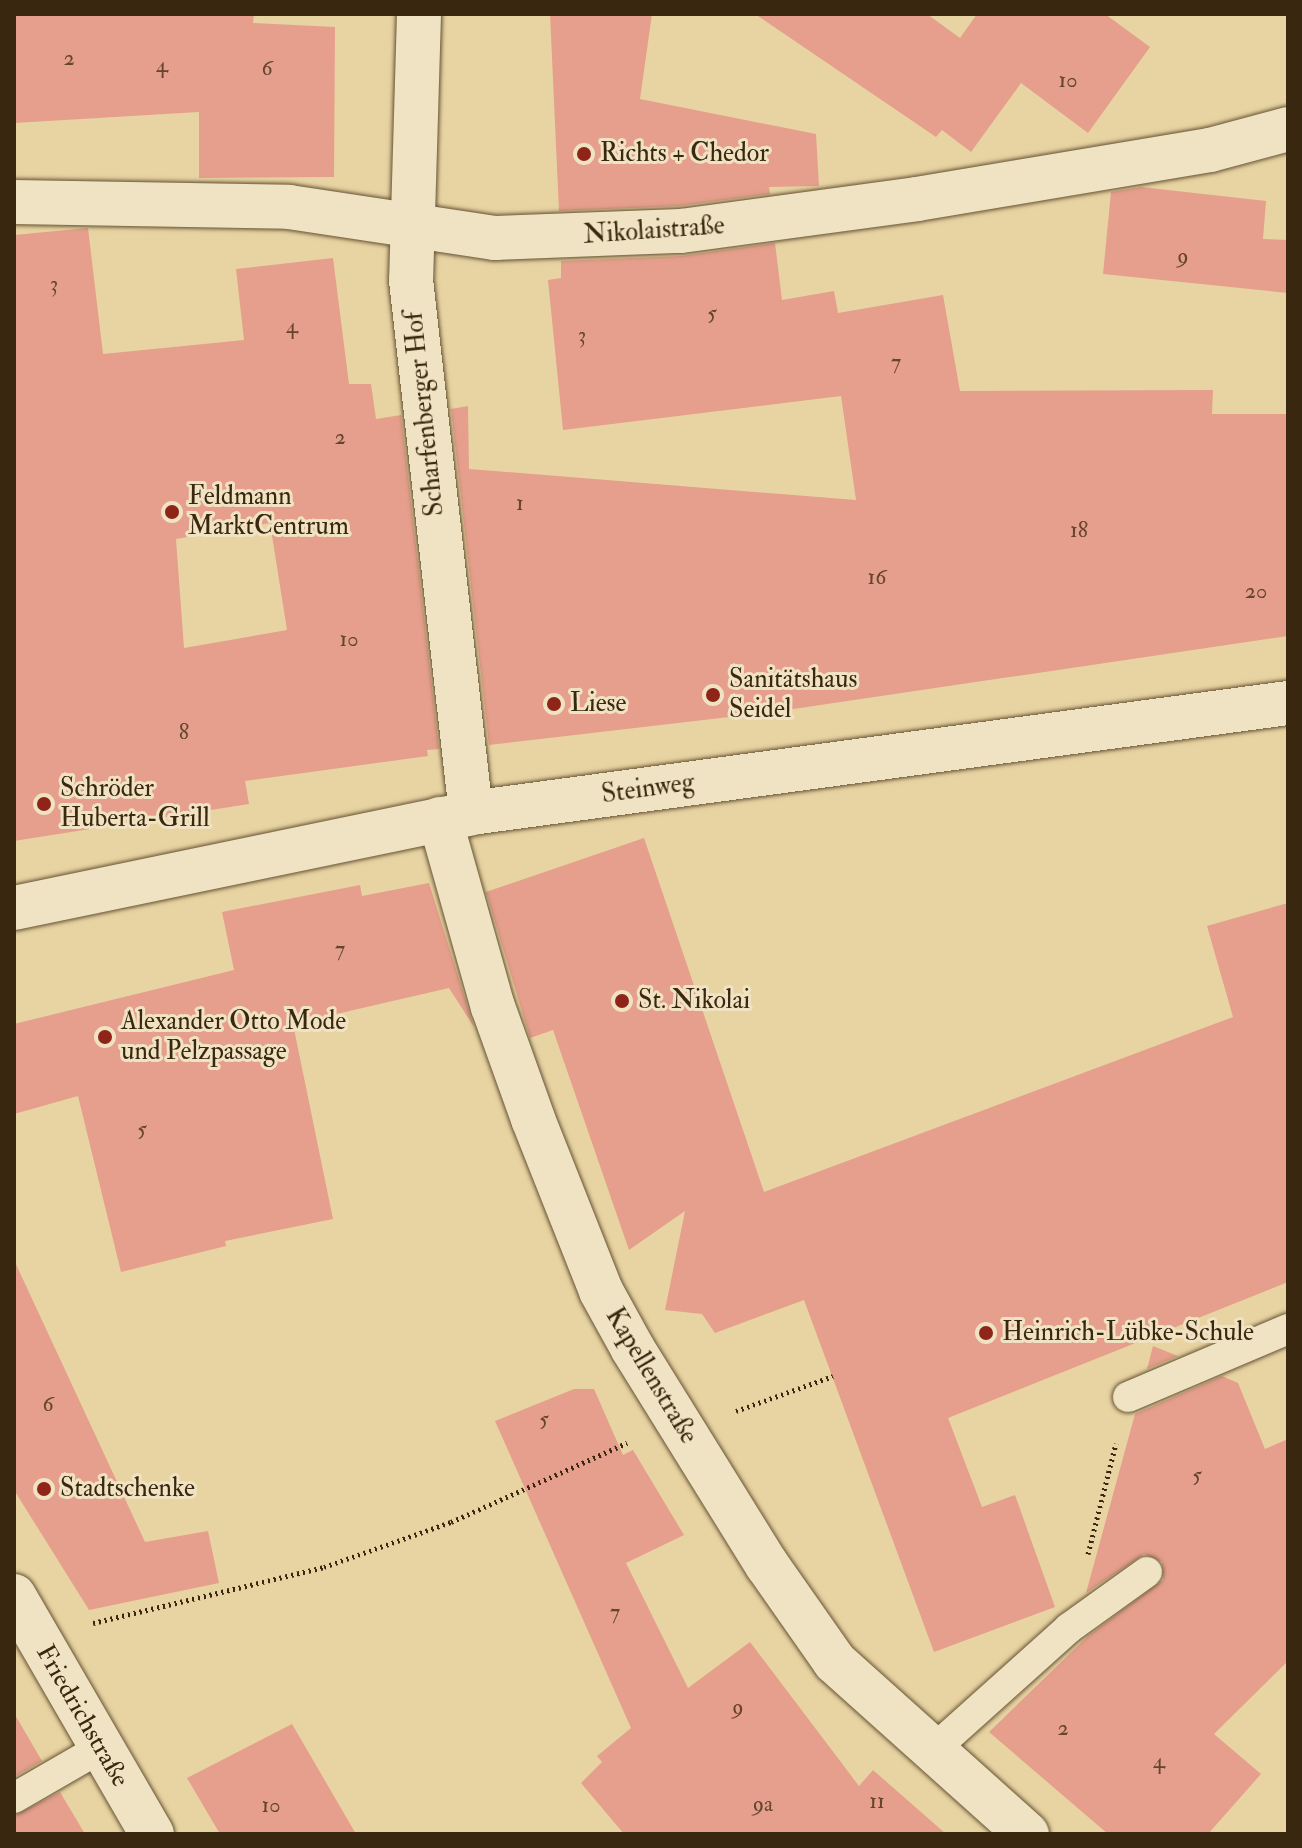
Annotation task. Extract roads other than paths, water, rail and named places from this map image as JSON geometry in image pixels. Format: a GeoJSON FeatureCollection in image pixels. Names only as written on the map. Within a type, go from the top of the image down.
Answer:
{"type":"FeatureCollection","features":[{"type":"Feature","properties":{"kind":"street","name":"Scharfenberger Hof"},"geometry":{"type":"LineString","coordinates":[[419,14],[411,225],[416,340],[455,816]]}},
{"type":"Feature","properties":{"kind":"street","name":"Nikolaistraße"},"geometry":{"type":"LineString","coordinates":[[14,202],[289,207],[534,239],[681,231],[917,199],[1210,150],[1288,129]]}},
{"type":"Feature","properties":{"kind":"street","name":"Steinweg"},"geometry":{"type":"LineString","coordinates":[[14,908],[455,816],[1288,703]]}},
{"type":"Feature","properties":{"kind":"street","name":"Kapellenstraße"},"geometry":{"type":"LineString","coordinates":[[455,816],[493,1007],[568,1211],[601,1291],[675,1416],[835,1662],[1027,1834]]}},
{"type":"Feature","properties":{"kind":"street","name":"Friedrichstraße"},"geometry":{"type":"LineString","coordinates":[[14,1596],[99,1749],[152,1834]]}},
{"type":"Feature","properties":{"kind":"lane"},"geometry":{"type":"LineString","coordinates":[[1128,1397],[1288,1329]]}},
{"type":"Feature","properties":{"kind":"lane"},"geometry":{"type":"LineString","coordinates":[[932,1751],[1069,1628],[1147,1572]]}},
{"type":"Feature","properties":{"kind":"lane"},"geometry":{"type":"LineString","coordinates":[[14,1798],[99,1749]]}},
{"type":"Feature","properties":{"kind":"place","name":"Richts + Chedor"},"geometry":{"type":"Point","coordinates":[584,154]}},
{"type":"Feature","properties":{"kind":"place","name":"Feldmann MarktCentrum"},"geometry":{"type":"Point","coordinates":[172,512]}},
{"type":"Feature","properties":{"kind":"place","name":"Sanitätshaus Seidel"},"geometry":{"type":"Point","coordinates":[713,695]}},
{"type":"Feature","properties":{"kind":"place","name":"Liese"},"geometry":{"type":"Point","coordinates":[554,704]}},
{"type":"Feature","properties":{"kind":"place","name":"Schröder Huberta-Grill"},"geometry":{"type":"Point","coordinates":[44,804]}},
{"type":"Feature","properties":{"kind":"place","name":"St. Nikolai"},"geometry":{"type":"Point","coordinates":[622,1001]}},
{"type":"Feature","properties":{"kind":"place","name":"Alexander Otto Mode und Pelzpassage"},"geometry":{"type":"Point","coordinates":[105,1037]}},
{"type":"Feature","properties":{"kind":"place","name":"Heinrich-Lübke-Schule"},"geometry":{"type":"Point","coordinates":[986,1333]}},
{"type":"Feature","properties":{"kind":"place","name":"Stadtschenke"},"geometry":{"type":"Point","coordinates":[44,1489]}}]}
